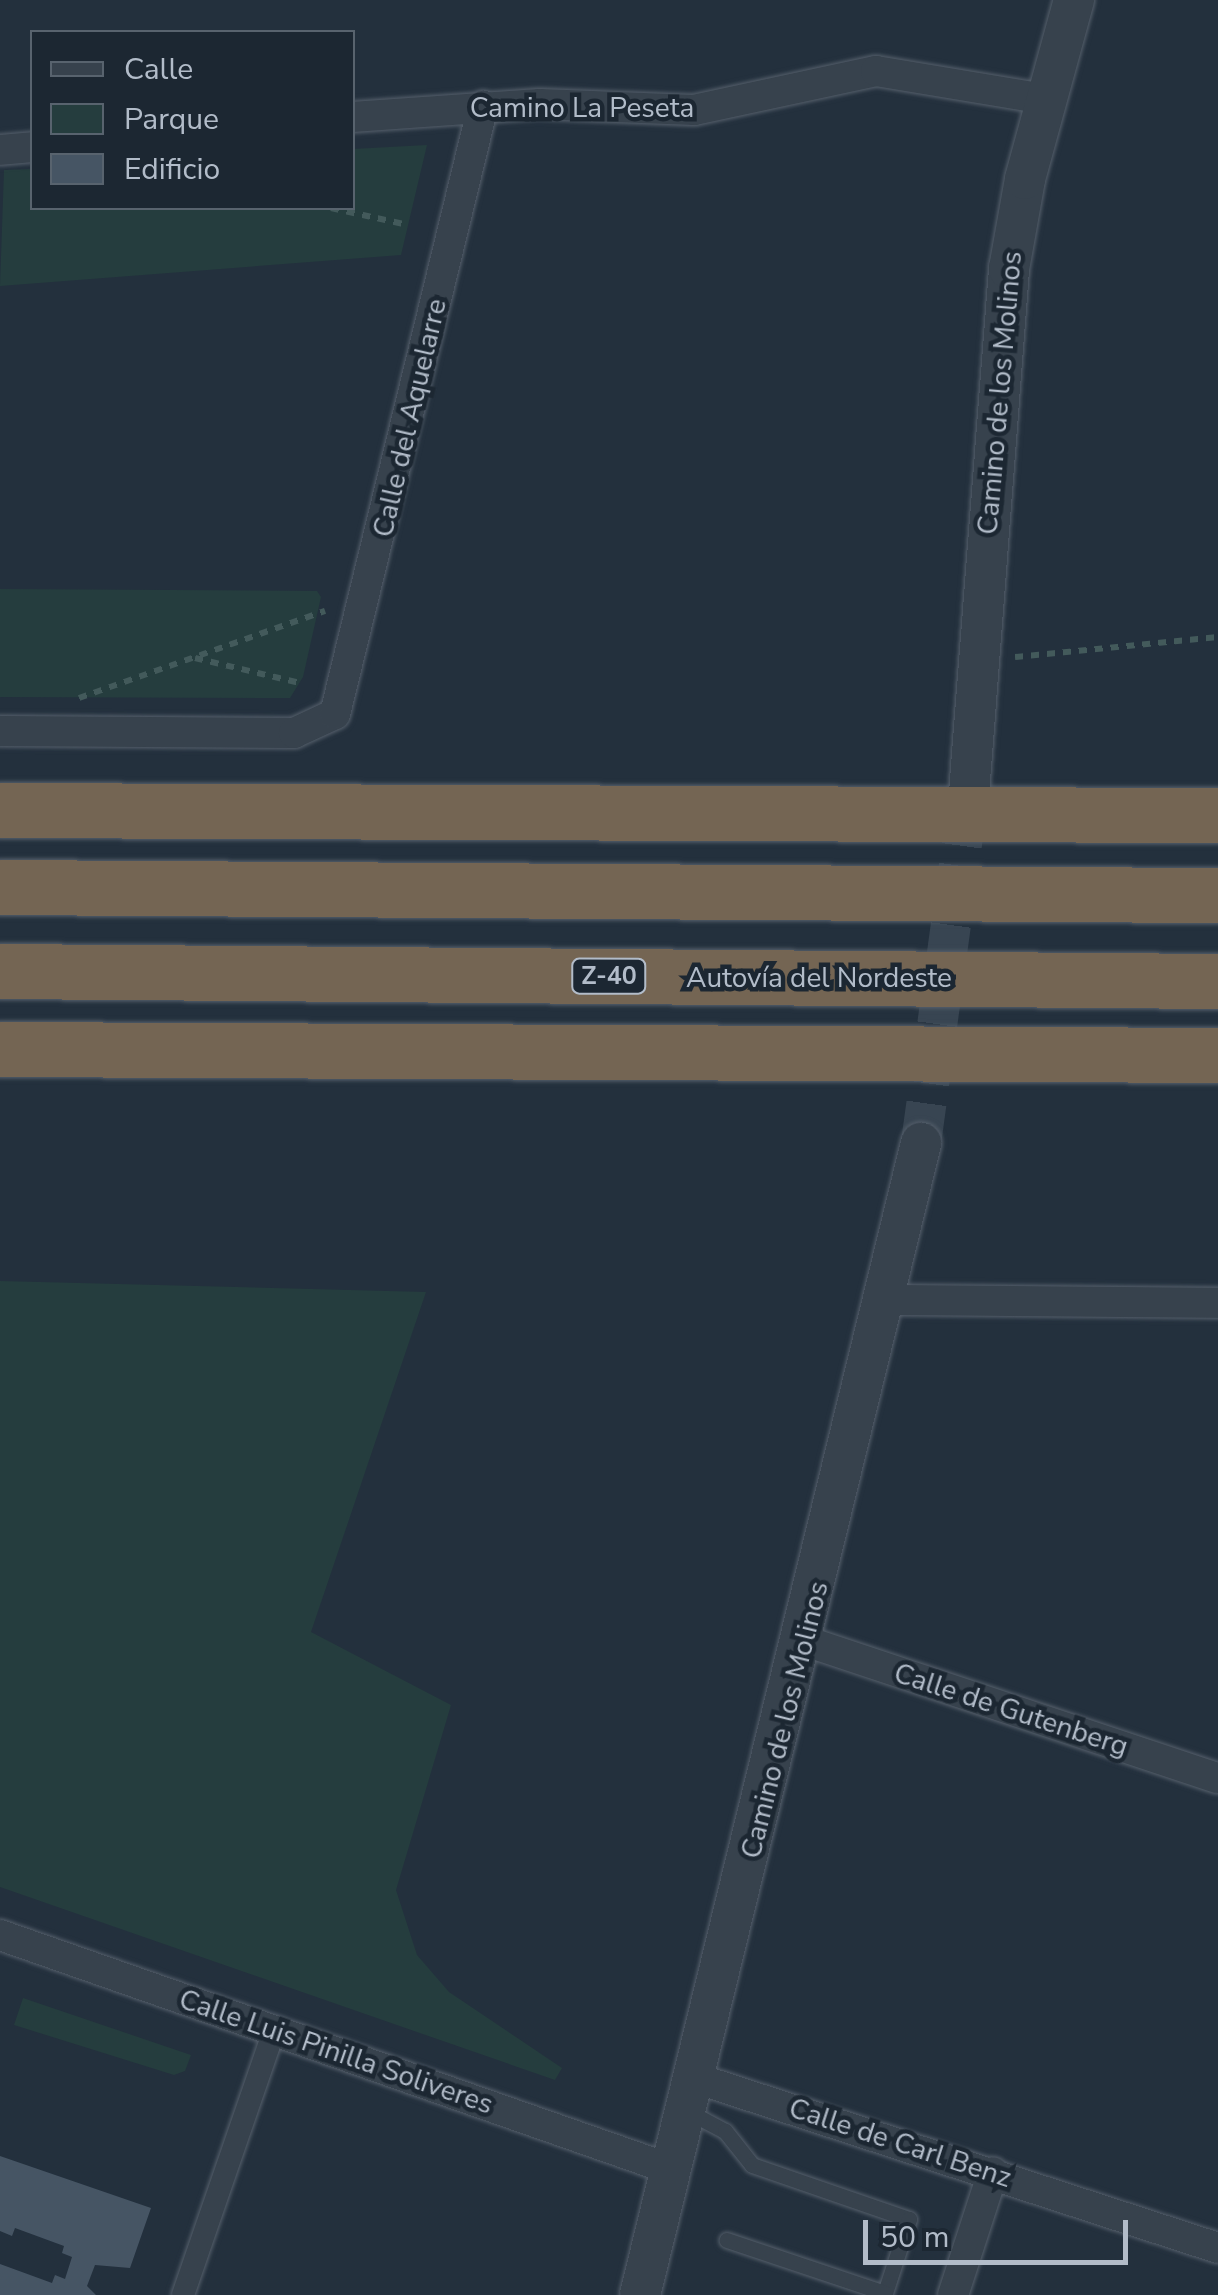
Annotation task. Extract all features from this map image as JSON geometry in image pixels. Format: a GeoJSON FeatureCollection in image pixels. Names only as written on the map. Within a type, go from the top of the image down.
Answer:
{"type":"FeatureCollection","features":[{"type":"Feature","properties":{"kind":"highway"},"geometry":{"type":"LineString","coordinates":[[0,810],[1218,815]]}},
{"type":"Feature","properties":{"kind":"highway"},"geometry":{"type":"LineString","coordinates":[[1086,817],[1218,824]]}},
{"type":"Feature","properties":{"kind":"highway"},"geometry":{"type":"LineString","coordinates":[[0,886],[1218,895]]}},
{"type":"Feature","properties":{"kind":"highway","name":"Autovía del Nordeste"},"geometry":{"type":"LineString","coordinates":[[0,971],[1218,981]]}},
{"type":"Feature","properties":{"kind":"highway"},"geometry":{"type":"LineString","coordinates":[[0,1050],[1218,1055]]}},
{"type":"Feature","properties":{"kind":"street","name":"Camino de los Molinos"},"geometry":{"type":"LineString","coordinates":[[969,793],[1009,269],[1045,99],[1074,0]]}},
{"type":"Feature","properties":{"kind":"street","name":"Camino La Peseta"},"geometry":{"type":"LineString","coordinates":[[355,117],[483,106],[694,110],[876,71],[1045,99]]}},
{"type":"Feature","properties":{"kind":"street","name":"Calle del Aquelarre"},"geometry":{"type":"LineString","coordinates":[[0,732],[294,733],[324,724],[345,692],[483,106]]}},
{"type":"Feature","properties":{"kind":"street"},"geometry":{"type":"LineString","coordinates":[[0,150],[30,147]]}},
{"type":"Feature","properties":{"kind":"street","name":"Camino de los Molinos"},"geometry":{"type":"LineString","coordinates":[[640,2295],[805,1642],[922,1143]]}},
{"type":"Feature","properties":{"kind":"street"},"geometry":{"type":"LineString","coordinates":[[888,1300],[1218,1303]]}},
{"type":"Feature","properties":{"kind":"street","name":"Calle de Gutenberg"},"geometry":{"type":"LineString","coordinates":[[805,1642],[1218,1778]]}},
{"type":"Feature","properties":{"kind":"street","name":"Calle Luis Pinilla Soliveres"},"geometry":{"type":"LineString","coordinates":[[0,1934],[673,2170]]}},
{"type":"Feature","properties":{"kind":"street"},"geometry":{"type":"LineString","coordinates":[[184,2295],[274,2031]]}},
{"type":"Feature","properties":{"kind":"street","name":"Calle de Carl Benz"},"geometry":{"type":"LineString","coordinates":[[691,2094],[993,2172],[1218,2248]]}},
{"type":"Feature","properties":{"kind":"street"},"geometry":{"type":"LineString","coordinates":[[953,2295],[993,2172]]}},
{"type":"Feature","properties":{"kind":"lane"},"geometry":{"type":"LineString","coordinates":[[691,2094],[752,2165],[909,2218],[885,2293],[727,2240]]}},
{"type":"Feature","properties":{"kind":"path"},"geometry":{"type":"LineString","coordinates":[[340,210],[408,224]]}},
{"type":"Feature","properties":{"kind":"path"},"geometry":{"type":"LineString","coordinates":[[78,698],[325,612]]}},
{"type":"Feature","properties":{"kind":"path"},"geometry":{"type":"LineString","coordinates":[[978,658],[1218,638]]}},
{"type":"Feature","properties":{"kind":"path"},"geometry":{"type":"LineString","coordinates":[[194,657],[300,683]]}},
{"type":"Feature","properties":{"kind":"green space"},"geometry":{"type":"Polygon","coordinates":[[[427,145],[401,255],[0,286],[4,170],[30,169],[30,210],[355,210],[355,149],[427,145]]]}},
{"type":"Feature","properties":{"kind":"green space"},"geometry":{"type":"Polygon","coordinates":[[[0,589],[317,591],[321,597],[303,677],[290,698],[0,697],[0,589]]]}},
{"type":"Feature","properties":{"kind":"green space"},"geometry":{"type":"Polygon","coordinates":[[[0,1281],[426,1292],[311,1632],[451,1705],[396,1890],[417,1955],[449,1992],[562,2068],[555,2080],[0,1887],[0,1281]]]}},
{"type":"Feature","properties":{"kind":"green space"},"geometry":{"type":"Polygon","coordinates":[[[23,1998],[191,2055],[185,2071],[174,2075],[14,2025],[23,1998]]]}},
{"type":"Feature","properties":{"kind":"building"},"geometry":{"type":"Polygon","coordinates":[[[0,2156],[151,2208],[130,2268],[95,2265],[87,2286],[96,2295],[0,2295],[0,2264],[52,2283],[55,2275],[65,2279],[72,2257],[62,2253],[64,2246],[15,2228],[12,2236],[0,2231],[0,2156]]]}},
{"type":"Feature","properties":{"kind":"tunnel"},"geometry":{"type":"LineString","coordinates":[[921,1143],[969,793]]}}]}
